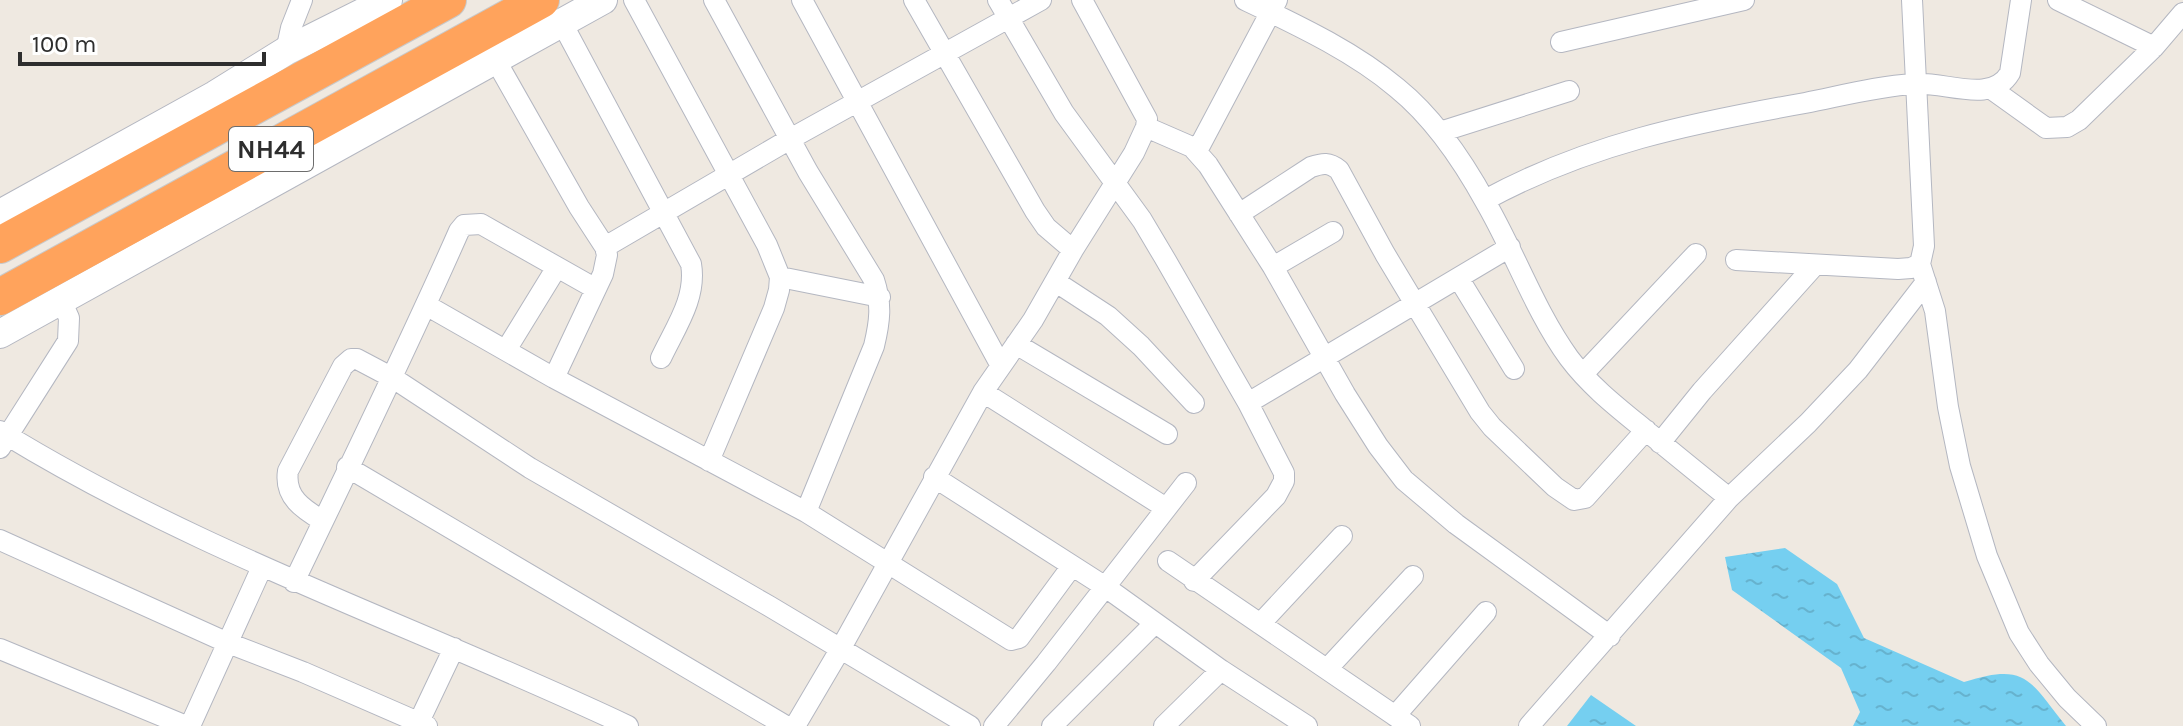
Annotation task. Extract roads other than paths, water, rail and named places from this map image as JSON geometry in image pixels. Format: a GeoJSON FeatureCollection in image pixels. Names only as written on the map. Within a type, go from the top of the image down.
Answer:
{"type":"FeatureCollection","features":[{"type":"Feature","properties":{"kind":"highway","name":"NH44"},"geometry":{"type":"LineString","coordinates":[[0,245],[448,0]]}},
{"type":"Feature","properties":{"kind":"highway","name":"NH44"},"geometry":{"type":"LineString","coordinates":[[0,297],[552,11]]}},
{"type":"Feature","properties":{"kind":"street"},"geometry":{"type":"LineString","coordinates":[[286,51],[302,0]]}},
{"type":"Feature","properties":{"kind":"street"},"geometry":{"type":"LineString","coordinates":[[0,214],[215,95],[286,51],[388,0]]}},
{"type":"Feature","properties":{"kind":"street"},"geometry":{"type":"LineString","coordinates":[[0,334],[495,59],[552,11],[603,0]]}},
{"type":"Feature","properties":{"kind":"street"},"geometry":{"type":"LineString","coordinates":[[634,0],[767,245],[780,277],[774,308],[709,461]]}},
{"type":"Feature","properties":{"kind":"street"},"geometry":{"type":"LineString","coordinates":[[714,0],[790,139],[864,261],[880,297],[880,320],[874,346],[806,512]]}},
{"type":"Feature","properties":{"kind":"street"},"geometry":{"type":"LineString","coordinates":[[802,0],[1001,366]]}},
{"type":"Feature","properties":{"kind":"street"},"geometry":{"type":"LineString","coordinates":[[914,0],[1035,211],[1046,227],[1073,250]]}},
{"type":"Feature","properties":{"kind":"street"},"geometry":{"type":"LineString","coordinates":[[998,0],[1064,113],[1100,166],[1115,182],[1164,257],[1279,461],[1284,481],[1276,496],[1194,581]]}},
{"type":"Feature","properties":{"kind":"street"},"geometry":{"type":"LineString","coordinates":[[605,247],[790,139],[1041,0]]}},
{"type":"Feature","properties":{"kind":"street"},"geometry":{"type":"LineString","coordinates":[[795,726],[983,392],[1056,282],[1134,153],[1146,127],[1147,119],[1082,0]]}},
{"type":"Feature","properties":{"kind":"street"},"geometry":{"type":"LineString","coordinates":[[1245,0],[1274,6],[1373,70],[1398,89],[1440,132],[1485,200],[1555,334],[1583,374],[1611,403],[1729,498]]}},
{"type":"Feature","properties":{"kind":"street"},"geometry":{"type":"LineString","coordinates":[[1561,42],[1744,0]]}},
{"type":"Feature","properties":{"kind":"street"},"geometry":{"type":"LineString","coordinates":[[1912,0],[1923,273],[1935,311],[1957,456],[1987,556],[2019,633],[2067,698],[2096,726]]}},
{"type":"Feature","properties":{"kind":"street"},"geometry":{"type":"LineString","coordinates":[[1993,90],[2005,83],[2010,73],[2021,0]]}},
{"type":"Feature","properties":{"kind":"street"},"geometry":{"type":"LineString","coordinates":[[2058,0],[2154,47]]}},
{"type":"Feature","properties":{"kind":"street"},"geometry":{"type":"LineString","coordinates":[[1197,151],[1274,6]]}},
{"type":"Feature","properties":{"kind":"street"},"geometry":{"type":"LineString","coordinates":[[552,11],[686,251],[693,278],[690,298],[661,358]]}},
{"type":"Feature","properties":{"kind":"street"},"geometry":{"type":"LineString","coordinates":[[1485,200],[1551,167],[1613,144],[1720,119],[1915,83],[1993,90],[2046,128],[2067,127],[2079,120],[2154,47],[2183,13]]}},
{"type":"Feature","properties":{"kind":"street"},"geometry":{"type":"LineString","coordinates":[[495,59],[605,247],[606,264],[554,378]]}},
{"type":"Feature","properties":{"kind":"street"},"geometry":{"type":"LineString","coordinates":[[1440,132],[1569,91]]}},
{"type":"Feature","properties":{"kind":"street"},"geometry":{"type":"LineString","coordinates":[[1146,127],[1181,140],[1197,151],[1273,267],[1324,359],[1378,446],[1419,495],[1610,636]]}},
{"type":"Feature","properties":{"kind":"street"},"geometry":{"type":"LineString","coordinates":[[1239,214],[1311,167],[1332,164],[1345,179],[1459,379],[1492,427],[1567,497],[1574,500],[1585,498],[1702,391],[1815,265]]}},
{"type":"Feature","properties":{"kind":"street"},"geometry":{"type":"LineString","coordinates":[[294,582],[347,467],[393,378],[459,231],[469,223],[481,224],[596,289]]}},
{"type":"Feature","properties":{"kind":"street"},"geometry":{"type":"LineString","coordinates":[[1273,267],[1333,232]]}},
{"type":"Feature","properties":{"kind":"street"},"geometry":{"type":"LineString","coordinates":[[1248,403],[1510,247]]}},
{"type":"Feature","properties":{"kind":"street"},"geometry":{"type":"LineString","coordinates":[[1583,374],[1696,254]]}},
{"type":"Feature","properties":{"kind":"street"},"geometry":{"type":"LineString","coordinates":[[1736,260],[1911,268],[1923,273]]}},
{"type":"Feature","properties":{"kind":"street"},"geometry":{"type":"LineString","coordinates":[[506,350],[557,267]]}},
{"type":"Feature","properties":{"kind":"street"},"geometry":{"type":"LineString","coordinates":[[1529,726],[1729,498],[1808,423],[1858,370],[1923,273]]}},
{"type":"Feature","properties":{"kind":"street"},"geometry":{"type":"LineString","coordinates":[[780,277],[880,297]]}},
{"type":"Feature","properties":{"kind":"street"},"geometry":{"type":"LineString","coordinates":[[1459,279],[1514,369]]}},
{"type":"Feature","properties":{"kind":"street"},"geometry":{"type":"LineString","coordinates":[[1056,282],[1108,316],[1194,403]]}},
{"type":"Feature","properties":{"kind":"street"},"geometry":{"type":"LineString","coordinates":[[61,300],[69,318],[68,341],[3,439],[152,515],[294,582],[454,648],[628,726]]}},
{"type":"Feature","properties":{"kind":"street"},"geometry":{"type":"LineString","coordinates":[[426,305],[554,378],[806,512],[1011,640],[1019,638],[1072,566]]}},
{"type":"Feature","properties":{"kind":"street"},"geometry":{"type":"LineString","coordinates":[[1016,344],[1167,434]]}},
{"type":"Feature","properties":{"kind":"street"},"geometry":{"type":"LineString","coordinates":[[323,521],[302,508],[290,492],[288,471],[347,362],[357,359],[393,378],[530,468],[841,648],[942,718],[970,726]]}},
{"type":"Feature","properties":{"kind":"street"},"geometry":{"type":"LineString","coordinates":[[983,392],[1166,508]]}},
{"type":"Feature","properties":{"kind":"street"},"geometry":{"type":"LineString","coordinates":[[347,467],[786,726]]}},
{"type":"Feature","properties":{"kind":"street"},"geometry":{"type":"LineString","coordinates":[[934,477],[1104,586],[1221,670],[1282,720],[1307,726]]}},
{"type":"Feature","properties":{"kind":"street"},"geometry":{"type":"LineString","coordinates":[[994,726],[1186,483]]}},
{"type":"Feature","properties":{"kind":"street"},"geometry":{"type":"LineString","coordinates":[[1260,624],[1342,536]]}},
{"type":"Feature","properties":{"kind":"street"},"geometry":{"type":"LineString","coordinates":[[0,540],[228,643],[303,672],[421,725],[454,648]]}},
{"type":"Feature","properties":{"kind":"street"},"geometry":{"type":"LineString","coordinates":[[1168,561],[1402,721],[1486,612]]}},
{"type":"Feature","properties":{"kind":"street"},"geometry":{"type":"LineString","coordinates":[[0,649],[188,726],[262,567]]}},
{"type":"Feature","properties":{"kind":"street"},"geometry":{"type":"LineString","coordinates":[[1328,668],[1413,576]]}},
{"type":"Feature","properties":{"kind":"street"},"geometry":{"type":"LineString","coordinates":[[1052,726],[1155,623]]}},
{"type":"Feature","properties":{"kind":"street"},"geometry":{"type":"LineString","coordinates":[[1164,726],[1221,670]]}},
{"type":"Feature","properties":{"kind":"water"},"geometry":{"type":"Polygon","coordinates":[[[1785,548],[1837,584],[1864,638],[1964,682],[2001,674],[2025,679],[2066,726],[1853,726],[1860,712],[1841,668],[1732,590],[1725,557],[1785,548]]]}},
{"type":"Feature","properties":{"kind":"water"},"geometry":{"type":"Polygon","coordinates":[[[1591,695],[1636,726],[1567,726],[1591,695]]]}}]}
